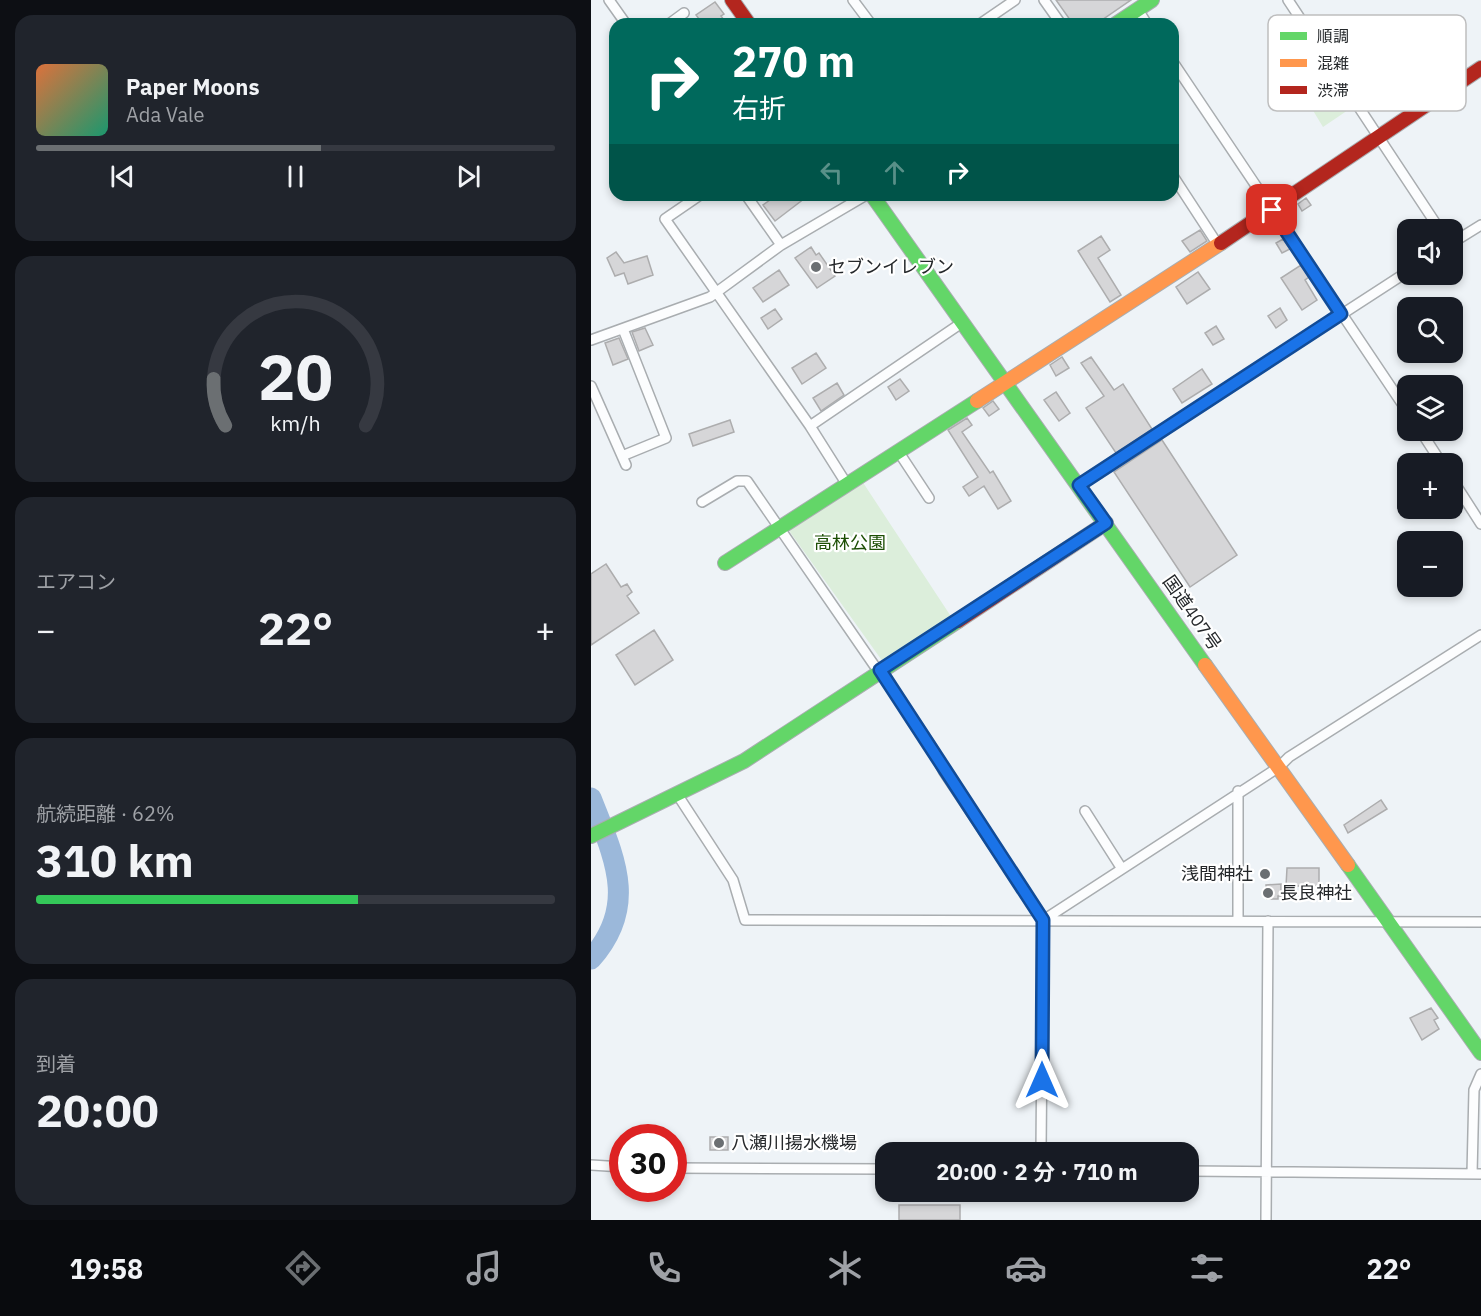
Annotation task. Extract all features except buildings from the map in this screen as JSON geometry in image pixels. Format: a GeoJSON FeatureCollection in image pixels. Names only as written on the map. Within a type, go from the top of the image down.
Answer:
{"type":"FeatureCollection","features":[{"type":"Feature","properties":{"kind":"main road"},"geometry":{"type":"LineString","coordinates":[[732,0],[745,18]]}},
{"type":"Feature","properties":{"kind":"main road"},"geometry":{"type":"LineString","coordinates":[[1125,18],[1152,0]]}},
{"type":"Feature","properties":{"kind":"main road"},"geometry":{"type":"LineString","coordinates":[[1466,78],[1481,68]]}},
{"type":"Feature","properties":{"kind":"main road"},"geometry":{"type":"LineString","coordinates":[[725,563],[1272,210],[1417,111]]}},
{"type":"Feature","properties":{"kind":"main road","name":"国道407号"},"geometry":{"type":"LineString","coordinates":[[876,201],[1481,1053]]}},
{"type":"Feature","properties":{"kind":"main road"},"geometry":{"type":"LineString","coordinates":[[591,836],[744,761],[1106,523]]}},
{"type":"Feature","properties":{"kind":"street"},"geometry":{"type":"LineString","coordinates":[[609,0],[622,18]]}},
{"type":"Feature","properties":{"kind":"street"},"geometry":{"type":"LineString","coordinates":[[853,0],[866,18]]}},
{"type":"Feature","properties":{"kind":"street"},"geometry":{"type":"LineString","coordinates":[[989,18],[1015,0]]}},
{"type":"Feature","properties":{"kind":"street"},"geometry":{"type":"LineString","coordinates":[[1044,0],[1057,18]]}},
{"type":"Feature","properties":{"kind":"street"},"geometry":{"type":"LineString","coordinates":[[1288,0],[1298,15]]}},
{"type":"Feature","properties":{"kind":"street"},"geometry":{"type":"LineString","coordinates":[[1138,10],[1143,18]]}},
{"type":"Feature","properties":{"kind":"street"},"geometry":{"type":"LineString","coordinates":[[677,18],[684,13]]}},
{"type":"Feature","properties":{"kind":"street"},"geometry":{"type":"LineString","coordinates":[[1179,71],[1397,396]]}},
{"type":"Feature","properties":{"kind":"street"},"geometry":{"type":"LineString","coordinates":[[1363,111],[1433,219]]}},
{"type":"Feature","properties":{"kind":"street"},"geometry":{"type":"LineString","coordinates":[[1179,185],[1218,245]]}},
{"type":"Feature","properties":{"kind":"street"},"geometry":{"type":"LineString","coordinates":[[691,201],[665,219],[810,426],[846,483]]}},
{"type":"Feature","properties":{"kind":"street"},"geometry":{"type":"LineString","coordinates":[[750,201],[781,245]]}},
{"type":"Feature","properties":{"kind":"street"},"geometry":{"type":"LineString","coordinates":[[591,340],[716,292],[781,245],[856,201]]}},
{"type":"Feature","properties":{"kind":"street"},"geometry":{"type":"LineString","coordinates":[[1463,236],[1481,225]]}},
{"type":"Feature","properties":{"kind":"street"},"geometry":{"type":"LineString","coordinates":[[1079,485],[1397,278]]}},
{"type":"Feature","properties":{"kind":"street"},"geometry":{"type":"LineString","coordinates":[[810,426],[963,322]]}},
{"type":"Feature","properties":{"kind":"street"},"geometry":{"type":"LineString","coordinates":[[591,386],[624,460],[666,438],[623,329]]}},
{"type":"Feature","properties":{"kind":"street"},"geometry":{"type":"LineString","coordinates":[[899,451],[929,498]]}},
{"type":"Feature","properties":{"kind":"street"},"geometry":{"type":"LineString","coordinates":[[702,502],[738,481],[747,481],[880,670],[1043,920],[1041,1142]]}},
{"type":"Feature","properties":{"kind":"street"},"geometry":{"type":"LineString","coordinates":[[1463,496],[1481,524]]}},
{"type":"Feature","properties":{"kind":"street"},"geometry":{"type":"LineString","coordinates":[[1043,920],[1238,791],[1279,767],[1289,757],[1481,635]]}},
{"type":"Feature","properties":{"kind":"street"},"geometry":{"type":"LineString","coordinates":[[1238,791],[1238,920]]}},
{"type":"Feature","properties":{"kind":"street"},"geometry":{"type":"LineString","coordinates":[[677,794],[733,880],[745,920],[1481,922]]}},
{"type":"Feature","properties":{"kind":"street"},"geometry":{"type":"LineString","coordinates":[[1085,811],[1122,869]]}},
{"type":"Feature","properties":{"kind":"street"},"geometry":{"type":"LineString","coordinates":[[1266,1220],[1268,921]]}},
{"type":"Feature","properties":{"kind":"street"},"geometry":{"type":"LineString","coordinates":[[1199,1171],[1477,1174],[1474,1090],[1481,1074]]}},
{"type":"Feature","properties":{"kind":"street"},"geometry":{"type":"LineString","coordinates":[[591,1165],[609,1166]]}},
{"type":"Feature","properties":{"kind":"street"},"geometry":{"type":"LineString","coordinates":[[687,1168],[875,1169]]}},
{"type":"Feature","properties":{"kind":"green space"},"geometry":{"type":"Polygon","coordinates":[[[1313,111],[1347,111],[1323,127],[1313,111]]]}},
{"type":"Feature","properties":{"kind":"green space","name":"高林公園"},"geometry":{"type":"Polygon","coordinates":[[[862,481],[952,618],[883,662],[790,532],[791,528],[862,481]]]}},
{"type":"Feature","properties":{"kind":"waterway"},"geometry":{"type":"LineString","coordinates":[[591,798],[614,861],[618,880],[618,900],[614,919],[606,939],[591,959]]}},
{"type":"Feature","properties":{"kind":"traffic: fast"},"geometry":{"type":"LineString","coordinates":[[1125,18],[1152,0]]}},
{"type":"Feature","properties":{"kind":"traffic: fast"},"geometry":{"type":"LineString","coordinates":[[876,201],[1205,665]]}},
{"type":"Feature","properties":{"kind":"traffic: fast"},"geometry":{"type":"LineString","coordinates":[[725,563],[977,401]]}},
{"type":"Feature","properties":{"kind":"traffic: fast"},"geometry":{"type":"LineString","coordinates":[[591,836],[744,761],[958,621]]}},
{"type":"Feature","properties":{"kind":"traffic: fast"},"geometry":{"type":"LineString","coordinates":[[1348,865],[1481,1053]]}},
{"type":"Feature","properties":{"kind":"traffic: slow"},"geometry":{"type":"LineString","coordinates":[[977,401],[1221,243]]}},
{"type":"Feature","properties":{"kind":"traffic: slow"},"geometry":{"type":"LineString","coordinates":[[1205,665],[1348,865]]}},
{"type":"Feature","properties":{"kind":"traffic: jam"},"geometry":{"type":"LineString","coordinates":[[732,0],[745,18]]}},
{"type":"Feature","properties":{"kind":"traffic: jam"},"geometry":{"type":"LineString","coordinates":[[1466,78],[1481,68]]}},
{"type":"Feature","properties":{"kind":"traffic: jam"},"geometry":{"type":"LineString","coordinates":[[1221,243],[1417,111]]}},
{"type":"Feature","properties":{"kind":"traffic: jam"},"geometry":{"type":"LineString","coordinates":[[958,621],[1106,523]]}},
{"type":"Feature","properties":{"kind":"place","name":"セブンイレブン"},"geometry":{"type":"Point","coordinates":[816,267]}},
{"type":"Feature","properties":{"kind":"place","name":"浅間神社"},"geometry":{"type":"Point","coordinates":[1265,874]}},
{"type":"Feature","properties":{"kind":"place","name":"長良神社"},"geometry":{"type":"Point","coordinates":[1268,893]}},
{"type":"Feature","properties":{"kind":"place","name":"八瀬川揚水機場"},"geometry":{"type":"Point","coordinates":[719,1143]}},
{"type":"Feature","properties":{"kind":"route"},"geometry":{"type":"LineString","coordinates":[[1042,1080],[1043,920],[944,772],[931,746],[880,670],[1106,523],[1079,485],[1341,314],[1272,210]]}}]}
